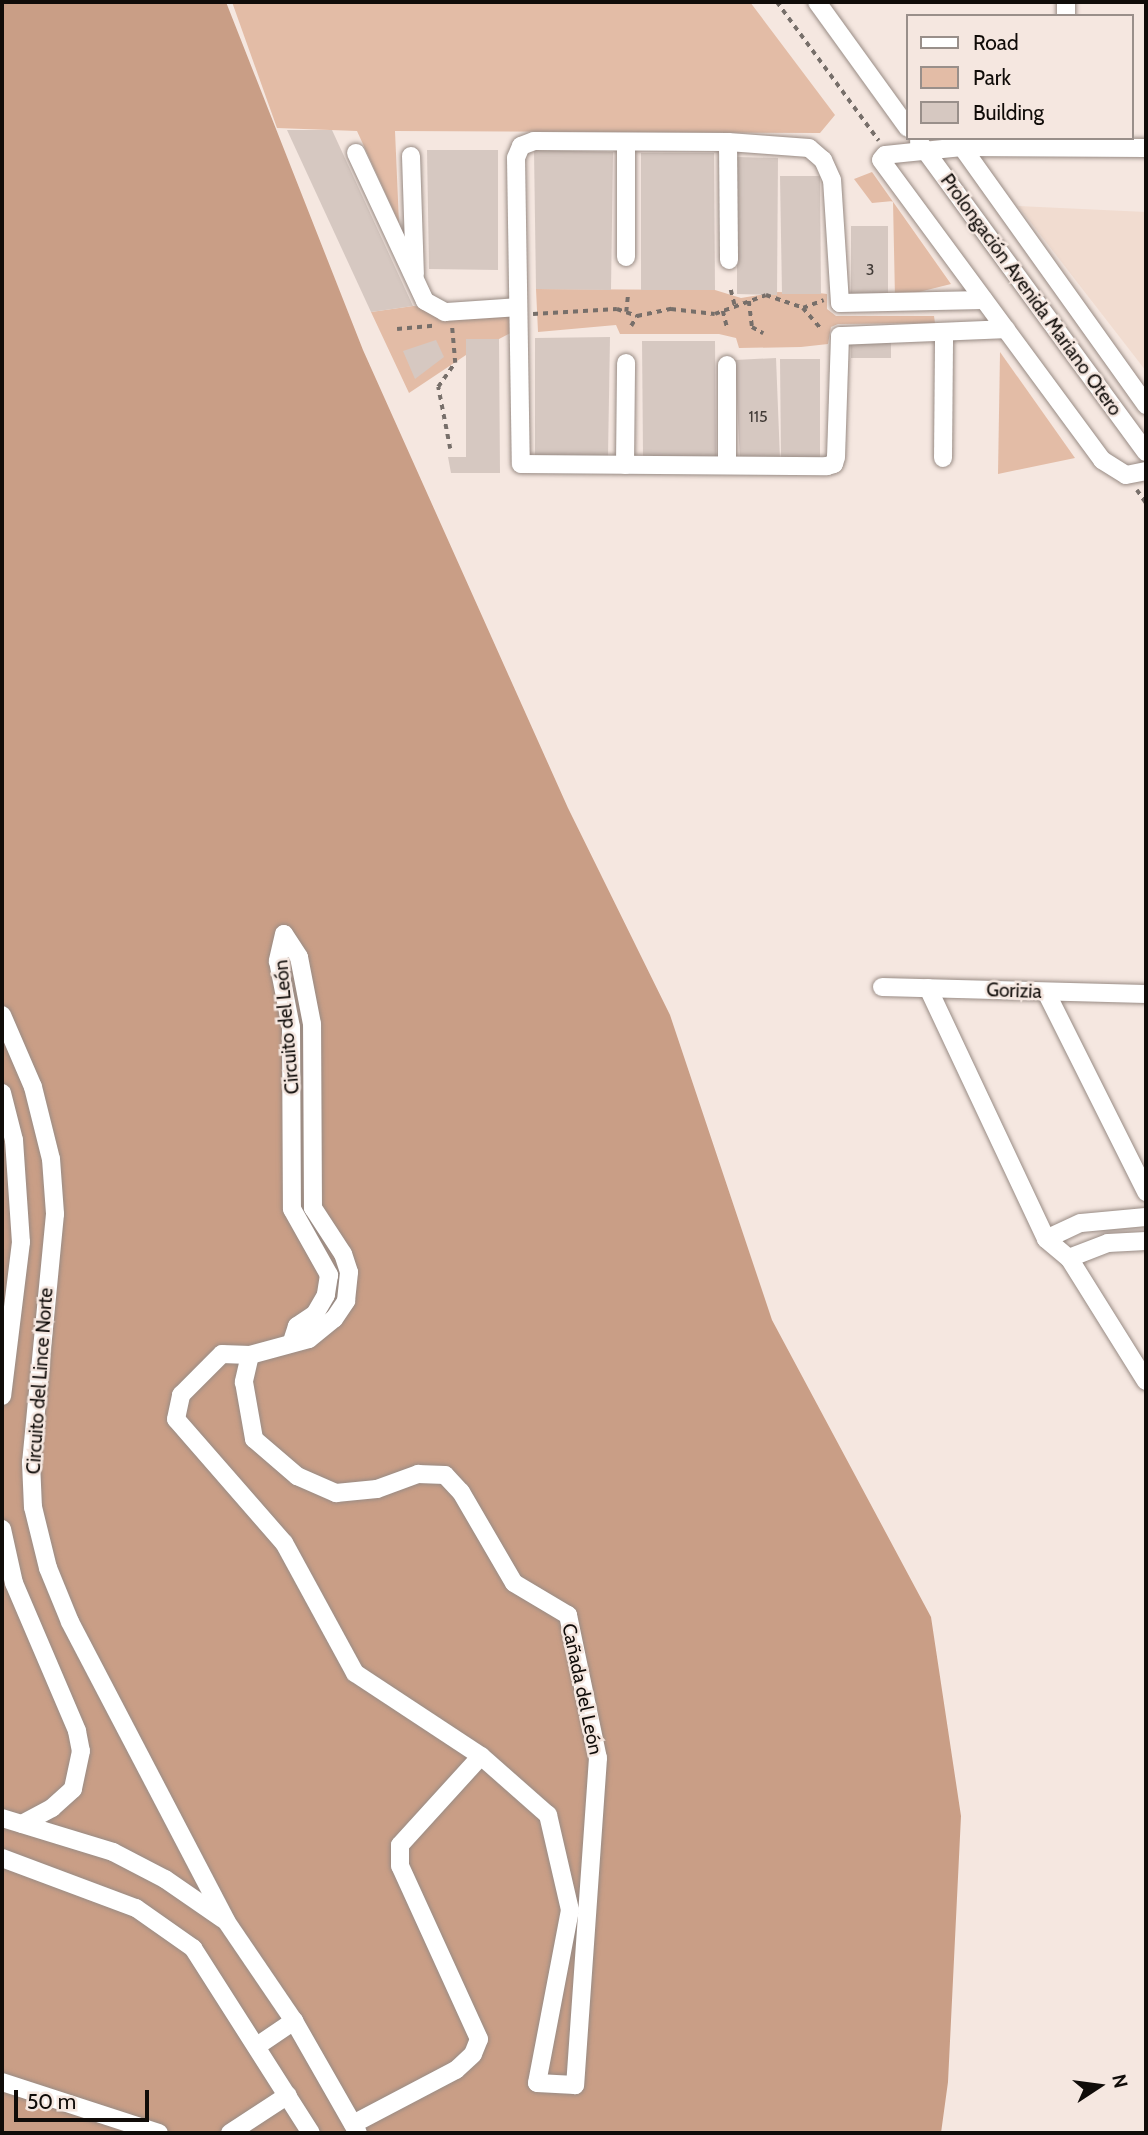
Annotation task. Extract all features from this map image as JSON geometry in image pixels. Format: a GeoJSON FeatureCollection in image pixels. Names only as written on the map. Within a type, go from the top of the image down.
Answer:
{"type":"FeatureCollection","features":[{"type":"Feature","properties":{"kind":"street"},"geometry":{"type":"LineString","coordinates":[[817,2],[906,125]]}},
{"type":"Feature","properties":{"kind":"street"},"geometry":{"type":"LineString","coordinates":[[984,300],[844,306],[838,296],[832,180],[823,160],[809,148],[727,142],[534,141],[521,146],[516,158],[521,464],[834,464],[840,336],[1006,329]]}},
{"type":"Feature","properties":{"kind":"street"},"geometry":{"type":"LineString","coordinates":[[626,142],[626,257]]}},
{"type":"Feature","properties":{"kind":"street"},"geometry":{"type":"LineString","coordinates":[[727,142],[729,260]]}},
{"type":"Feature","properties":{"kind":"street"},"geometry":{"type":"LineString","coordinates":[[1146,148],[1061,143],[962,147],[920,144],[885,155],[883,165],[1102,460],[1126,475],[1146,471]]}},
{"type":"Feature","properties":{"kind":"street","name":"Prolongación Avenida Mariano Otero"},"geometry":{"type":"LineString","coordinates":[[920,144],[1146,453]]}},
{"type":"Feature","properties":{"kind":"street"},"geometry":{"type":"LineString","coordinates":[[962,147],[1146,405]]}},
{"type":"Feature","properties":{"kind":"street"},"geometry":{"type":"LineString","coordinates":[[356,153],[415,285],[425,301],[445,312],[518,311]]}},
{"type":"Feature","properties":{"kind":"street"},"geometry":{"type":"LineString","coordinates":[[411,156],[415,285]]}},
{"type":"Feature","properties":{"kind":"street"},"geometry":{"type":"LineString","coordinates":[[943,458],[944,333]]}},
{"type":"Feature","properties":{"kind":"street"},"geometry":{"type":"LineString","coordinates":[[625,466],[626,363]]}},
{"type":"Feature","properties":{"kind":"street"},"geometry":{"type":"LineString","coordinates":[[727,365],[727,465]]}},
{"type":"Feature","properties":{"kind":"street","name":"Circuito del León"},"geometry":{"type":"LineString","coordinates":[[250,1356],[292,1341],[309,1339],[334,1319],[346,1301],[349,1272],[343,1254],[313,1208],[312,1024],[299,957],[284,933],[278,961],[291,1027],[292,1209],[329,1275],[326,1295],[315,1314],[297,1326],[292,1341]]}},
{"type":"Feature","properties":{"kind":"street","name":"Gorizia"},"geometry":{"type":"LineString","coordinates":[[882,987],[1146,994]]}},
{"type":"Feature","properties":{"kind":"street"},"geometry":{"type":"LineString","coordinates":[[928,988],[1046,1239],[1069,1258],[1146,1381]]}},
{"type":"Feature","properties":{"kind":"street"},"geometry":{"type":"LineString","coordinates":[[1046,992],[1146,1192]]}},
{"type":"Feature","properties":{"kind":"street","name":"Circuito del Lince Norte"},"geometry":{"type":"LineString","coordinates":[[2,1015],[33,1087],[51,1159],[55,1214],[31,1462],[39,1539],[70,1622],[226,1922]]}},
{"type":"Feature","properties":{"kind":"street","name":"Circuito del Lince Norte"},"geometry":{"type":"LineString","coordinates":[[2,1093],[14,1140],[21,1242],[2,1387]]}},
{"type":"Feature","properties":{"kind":"street"},"geometry":{"type":"LineString","coordinates":[[1046,1239],[1080,1223],[1146,1217]]}},
{"type":"Feature","properties":{"kind":"street"},"geometry":{"type":"LineString","coordinates":[[1069,1258],[1108,1243],[1146,1241]]}},
{"type":"Feature","properties":{"kind":"street","name":"Cañada del León"},"geometry":{"type":"LineString","coordinates":[[222,1354],[250,1356],[244,1382],[254,1439],[297,1476],[336,1493],[377,1489],[418,1474],[445,1475],[461,1492],[514,1583],[568,1615],[598,1758],[575,2085],[537,2083],[570,1910],[548,1815],[481,1756],[355,1673],[284,1543],[176,1419],[181,1395],[205,1367],[222,1354]]}},
{"type":"Feature","properties":{"kind":"street"},"geometry":{"type":"LineString","coordinates":[[2,1529],[14,1583],[78,1731],[81,1751],[73,1789],[52,1808],[22,1824]]}},
{"type":"Feature","properties":{"kind":"street"},"geometry":{"type":"LineString","coordinates":[[2,1818],[113,1852],[165,1879],[226,1922],[294,2021],[356,2128],[456,2070],[473,2054],[479,2039],[400,1866],[400,1845],[481,1756]]}},
{"type":"Feature","properties":{"kind":"street"},"geometry":{"type":"LineString","coordinates":[[2,1858],[136,1908],[167,1927],[193,1948],[310,2133]]}},
{"type":"Feature","properties":{"kind":"street"},"geometry":{"type":"LineString","coordinates":[[257,2046],[294,2021]]}},
{"type":"Feature","properties":{"kind":"street"},"geometry":{"type":"LineString","coordinates":[[2,2082],[159,2133]]}},
{"type":"Feature","properties":{"kind":"street"},"geometry":{"type":"LineString","coordinates":[[230,2133],[288,2095]]}},
{"type":"Feature","properties":{"kind":"path"},"geometry":{"type":"LineString","coordinates":[[732,290],[735,306]]}},
{"type":"Feature","properties":{"kind":"path"},"geometry":{"type":"LineString","coordinates":[[625,312],[628,293]]}},
{"type":"Feature","properties":{"kind":"path"},"geometry":{"type":"LineString","coordinates":[[518,311],[625,312],[637,316],[671,309],[723,311],[766,295],[803,308],[821,329]]}},
{"type":"Feature","properties":{"kind":"path"},"geometry":{"type":"LineString","coordinates":[[803,308],[827,298]]}},
{"type":"Feature","properties":{"kind":"path"},"geometry":{"type":"LineString","coordinates":[[749,301],[752,327],[763,333]]}},
{"type":"Feature","properties":{"kind":"path"},"geometry":{"type":"LineString","coordinates":[[723,311],[727,327]]}},
{"type":"Feature","properties":{"kind":"path"},"geometry":{"type":"LineString","coordinates":[[631,326],[637,316]]}},
{"type":"Feature","properties":{"kind":"path"},"geometry":{"type":"LineString","coordinates":[[397,328],[465,322]]}},
{"type":"Feature","properties":{"kind":"path"},"geometry":{"type":"LineString","coordinates":[[450,449],[438,387],[456,363],[452,324]]}},
{"type":"Feature","properties":{"kind":"shaded area"},"geometry":{"type":"Polygon","coordinates":[[[2,2],[226,2],[363,350],[568,808],[670,1015],[772,1320],[931,1617],[961,1816],[948,2082],[941,2133],[2,2133],[2,2]]]}},
{"type":"Feature","properties":{"kind":"shaded area"},"geometry":{"type":"Polygon","coordinates":[[[1018,206],[1146,212],[1146,371],[1018,206]]]}},
{"type":"Feature","properties":{"kind":"green space"},"geometry":{"type":"Polygon","coordinates":[[[232,2],[750,2],[835,115],[820,133],[395,131],[399,223],[357,131],[277,128],[232,2]]]}},
{"type":"Feature","properties":{"kind":"green space"},"geometry":{"type":"Polygon","coordinates":[[[872,172],[892,201],[872,203],[854,179],[872,172]]]}},
{"type":"Feature","properties":{"kind":"green space"},"geometry":{"type":"Polygon","coordinates":[[[893,202],[951,284],[895,298],[893,202]]]}},
{"type":"Feature","properties":{"kind":"green space"},"geometry":{"type":"Polygon","coordinates":[[[536,289],[715,290],[741,298],[778,292],[819,293],[827,294],[827,309],[836,316],[934,316],[935,323],[838,324],[831,327],[828,344],[801,347],[739,348],[736,338],[719,334],[620,334],[616,325],[538,332],[536,289]]]}},
{"type":"Feature","properties":{"kind":"green space"},"geometry":{"type":"Polygon","coordinates":[[[413,306],[518,315],[518,329],[499,339],[466,339],[466,355],[409,393],[371,312],[413,306]]]}},
{"type":"Feature","properties":{"kind":"green space"},"geometry":{"type":"Polygon","coordinates":[[[1000,352],[1075,458],[998,474],[1000,352]]]}},
{"type":"Feature","properties":{"kind":"building"},"geometry":{"type":"Polygon","coordinates":[[[287,130],[332,130],[413,306],[371,312],[287,130]]]}},
{"type":"Feature","properties":{"kind":"building"},"geometry":{"type":"Polygon","coordinates":[[[427,150],[498,150],[498,270],[429,269],[427,150]]]}},
{"type":"Feature","properties":{"kind":"building"},"geometry":{"type":"Polygon","coordinates":[[[534,150],[613,152],[611,290],[536,289],[534,150]]]}},
{"type":"Feature","properties":{"kind":"building"},"geometry":{"type":"Polygon","coordinates":[[[641,153],[714,153],[715,290],[641,290],[641,153]]]}},
{"type":"Feature","properties":{"kind":"building"},"geometry":{"type":"Polygon","coordinates":[[[737,157],[778,158],[777,295],[737,294],[737,157]]]}},
{"type":"Feature","properties":{"kind":"building"},"geometry":{"type":"Polygon","coordinates":[[[780,176],[820,176],[821,294],[782,294],[780,176]]]}},
{"type":"Feature","properties":{"kind":"building"},"geometry":{"type":"Polygon","coordinates":[[[851,226],[888,226],[888,296],[851,295],[851,226]]]}},
{"type":"Feature","properties":{"kind":"building"},"geometry":{"type":"Polygon","coordinates":[[[610,337],[608,457],[535,458],[535,338],[610,337]]]}},
{"type":"Feature","properties":{"kind":"building"},"geometry":{"type":"Polygon","coordinates":[[[466,339],[499,339],[500,473],[451,473],[448,457],[466,457],[466,339]]]}},
{"type":"Feature","properties":{"kind":"building"},"geometry":{"type":"Polygon","coordinates":[[[436,340],[444,357],[415,379],[403,351],[436,340]]]}},
{"type":"Feature","properties":{"kind":"building"},"geometry":{"type":"Polygon","coordinates":[[[642,341],[715,341],[716,457],[643,457],[642,341]]]}},
{"type":"Feature","properties":{"kind":"building"},"geometry":{"type":"Polygon","coordinates":[[[851,341],[891,342],[891,358],[851,358],[851,341]]]}},
{"type":"Feature","properties":{"kind":"building"},"geometry":{"type":"Polygon","coordinates":[[[776,358],[780,459],[740,460],[735,360],[776,358]]]}},
{"type":"Feature","properties":{"kind":"building"},"geometry":{"type":"Polygon","coordinates":[[[780,359],[820,359],[820,459],[781,459],[780,359]]]}}]}
